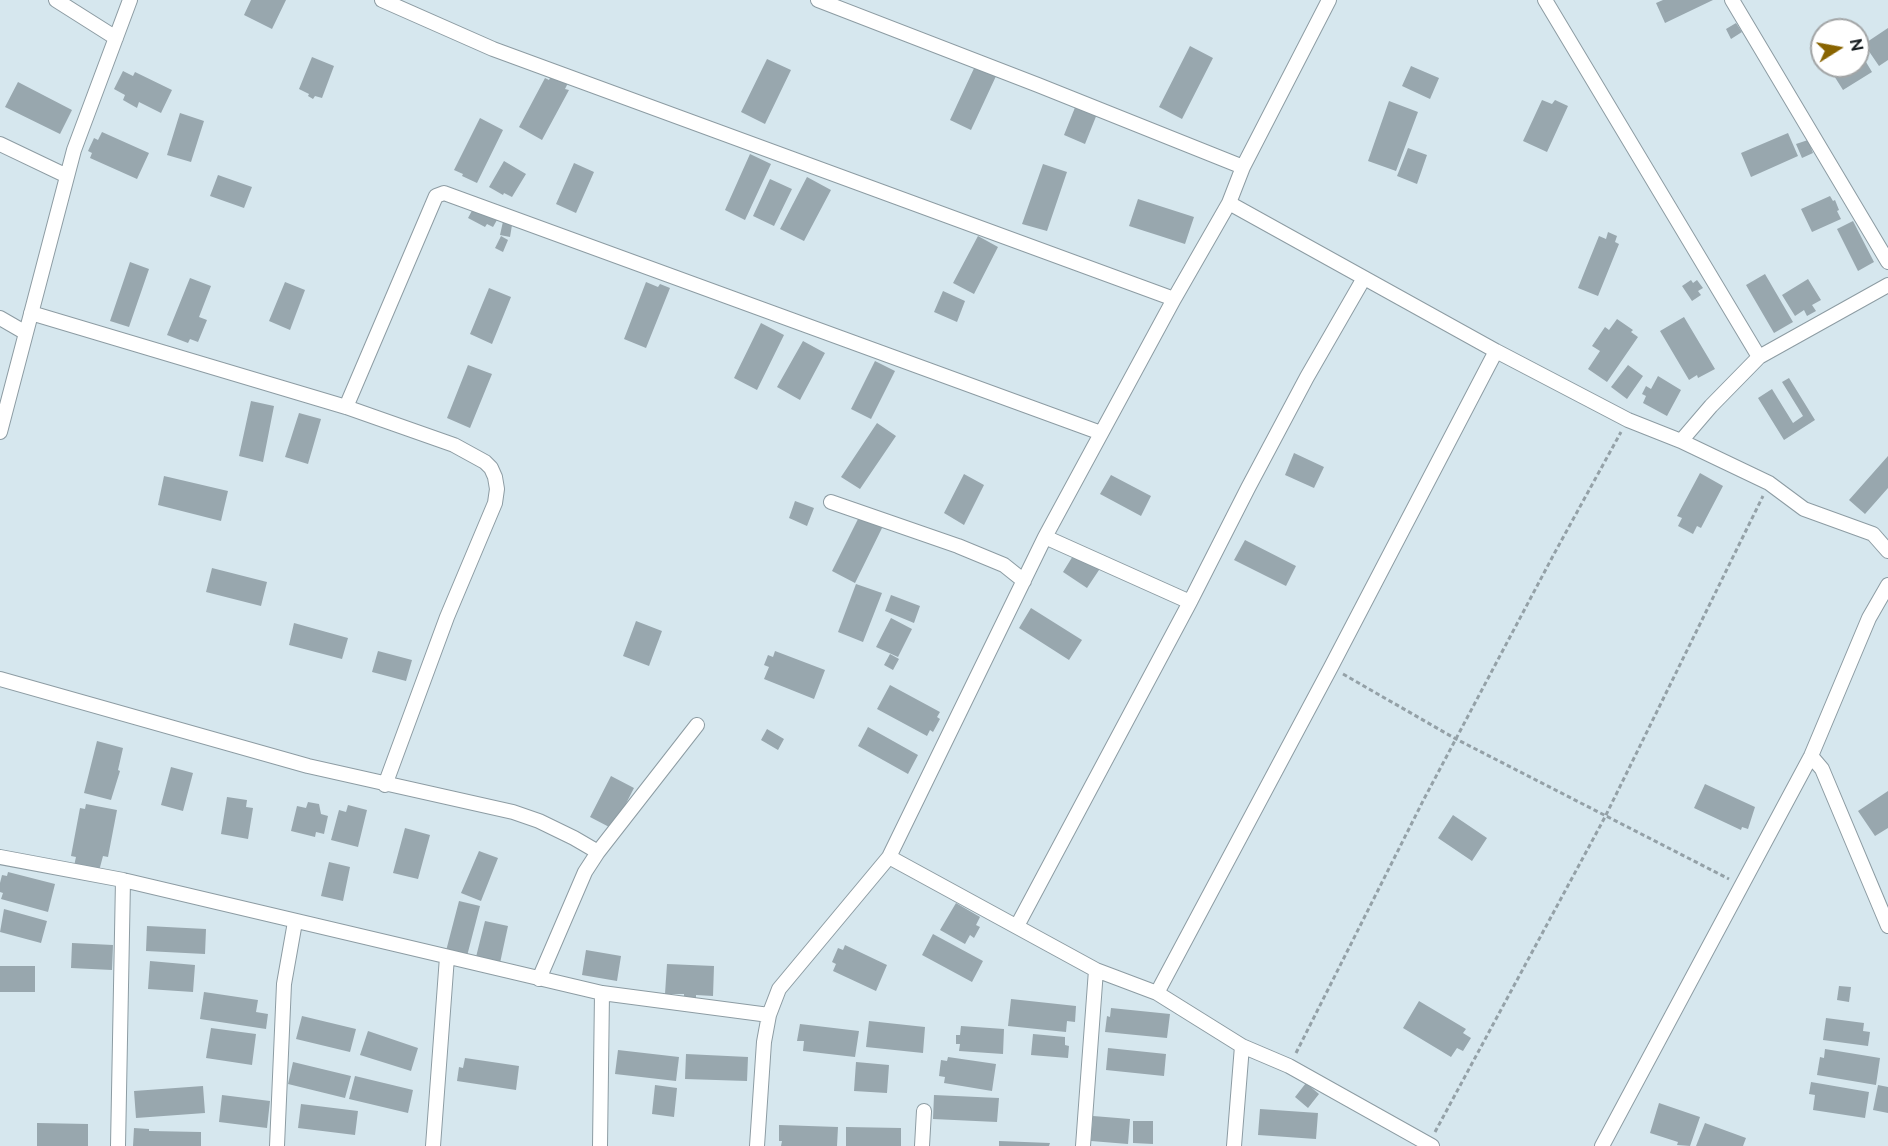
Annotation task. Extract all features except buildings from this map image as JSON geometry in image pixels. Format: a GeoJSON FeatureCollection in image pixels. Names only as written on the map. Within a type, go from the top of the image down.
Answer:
{"type":"FeatureCollection","features":[{"type":"Feature","properties":{"kind":"street"},"geometry":{"type":"LineString","coordinates":[[56,0],[116,38]]}},
{"type":"Feature","properties":{"kind":"street"},"geometry":{"type":"LineString","coordinates":[[0,432],[74,150],[130,0]]}},
{"type":"Feature","properties":{"kind":"street"},"geometry":{"type":"LineString","coordinates":[[382,0],[504,53],[1174,298]]}},
{"type":"Feature","properties":{"kind":"street"},"geometry":{"type":"LineString","coordinates":[[818,0],[1243,167]]}},
{"type":"Feature","properties":{"kind":"street"},"geometry":{"type":"LineString","coordinates":[[757,1146],[763,1053],[768,1015],[779,989],[889,857],[1045,537],[1174,298],[1229,203],[1243,167],[1328,2],[1312,0]]}},
{"type":"Feature","properties":{"kind":"street"},"geometry":{"type":"LineString","coordinates":[[1545,0],[1759,357]]}},
{"type":"Feature","properties":{"kind":"street"},"geometry":{"type":"LineString","coordinates":[[1732,0],[1888,262]]}},
{"type":"Feature","properties":{"kind":"street"},"geometry":{"type":"LineString","coordinates":[[0,144],[67,177]]}},
{"type":"Feature","properties":{"kind":"street"},"geometry":{"type":"LineString","coordinates":[[346,406],[436,196],[444,193],[1101,433]]}},
{"type":"Feature","properties":{"kind":"street"},"geometry":{"type":"LineString","coordinates":[[1229,203],[1496,351],[1628,420],[1681,441],[1769,483],[1804,509],[1873,534],[1888,551]]}},
{"type":"Feature","properties":{"kind":"street"},"geometry":{"type":"LineString","coordinates":[[1017,926],[1307,377],[1364,278]]}},
{"type":"Feature","properties":{"kind":"street"},"geometry":{"type":"LineString","coordinates":[[1681,441],[1711,406],[1759,357],[1888,285]]}},
{"type":"Feature","properties":{"kind":"street"},"geometry":{"type":"LineString","coordinates":[[31,313],[346,406],[454,445],[485,462],[495,477],[497,489],[495,503],[447,617],[385,785]]}},
{"type":"Feature","properties":{"kind":"street"},"geometry":{"type":"LineString","coordinates":[[0,318],[26,333]]}},
{"type":"Feature","properties":{"kind":"street"},"geometry":{"type":"LineString","coordinates":[[1157,993],[1496,351]]}},
{"type":"Feature","properties":{"kind":"street"},"geometry":{"type":"LineString","coordinates":[[831,502],[1004,565],[1024,581]]}},
{"type":"Feature","properties":{"kind":"street"},"geometry":{"type":"LineString","coordinates":[[1045,537],[1190,602]]}},
{"type":"Feature","properties":{"kind":"street"},"geometry":{"type":"LineString","coordinates":[[1602,1146],[1811,756],[1869,618],[1888,585]]}},
{"type":"Feature","properties":{"kind":"street"},"geometry":{"type":"LineString","coordinates":[[0,679],[308,766],[513,812],[539,821],[598,852]]}},
{"type":"Feature","properties":{"kind":"street"},"geometry":{"type":"LineString","coordinates":[[539,979],[585,872],[697,725]]}},
{"type":"Feature","properties":{"kind":"street"},"geometry":{"type":"LineString","coordinates":[[1811,756],[1822,770],[1888,923]]}},
{"type":"Feature","properties":{"kind":"street"},"geometry":{"type":"LineString","coordinates":[[0,857],[123,880],[602,993],[768,1015]]}},
{"type":"Feature","properties":{"kind":"street"},"geometry":{"type":"LineString","coordinates":[[889,857],[1096,970],[1157,993],[1242,1046],[1289,1066],[1430,1145]]}},
{"type":"Feature","properties":{"kind":"street"},"geometry":{"type":"LineString","coordinates":[[118,1146],[123,880]]}},
{"type":"Feature","properties":{"kind":"street"},"geometry":{"type":"LineString","coordinates":[[277,1146],[285,984],[295,922]]}},
{"type":"Feature","properties":{"kind":"street"},"geometry":{"type":"LineString","coordinates":[[433,1146],[447,957]]}},
{"type":"Feature","properties":{"kind":"street"},"geometry":{"type":"LineString","coordinates":[[1083,1146],[1096,970]]}},
{"type":"Feature","properties":{"kind":"street"},"geometry":{"type":"LineString","coordinates":[[600,1146],[602,993]]}},
{"type":"Feature","properties":{"kind":"street"},"geometry":{"type":"LineString","coordinates":[[1234,1146],[1242,1046]]}},
{"type":"Feature","properties":{"kind":"street"},"geometry":{"type":"LineString","coordinates":[[922,1146],[924,1111]]}},
{"type":"Feature","properties":{"kind":"path"},"geometry":{"type":"LineString","coordinates":[[1289,1066],[1456,739],[1628,420]]}},
{"type":"Feature","properties":{"kind":"path"},"geometry":{"type":"LineString","coordinates":[[1430,1145],[1605,817],[1769,483]]}},
{"type":"Feature","properties":{"kind":"path"},"geometry":{"type":"LineString","coordinates":[[1331,667],[1456,739],[1741,886]]}}]}
